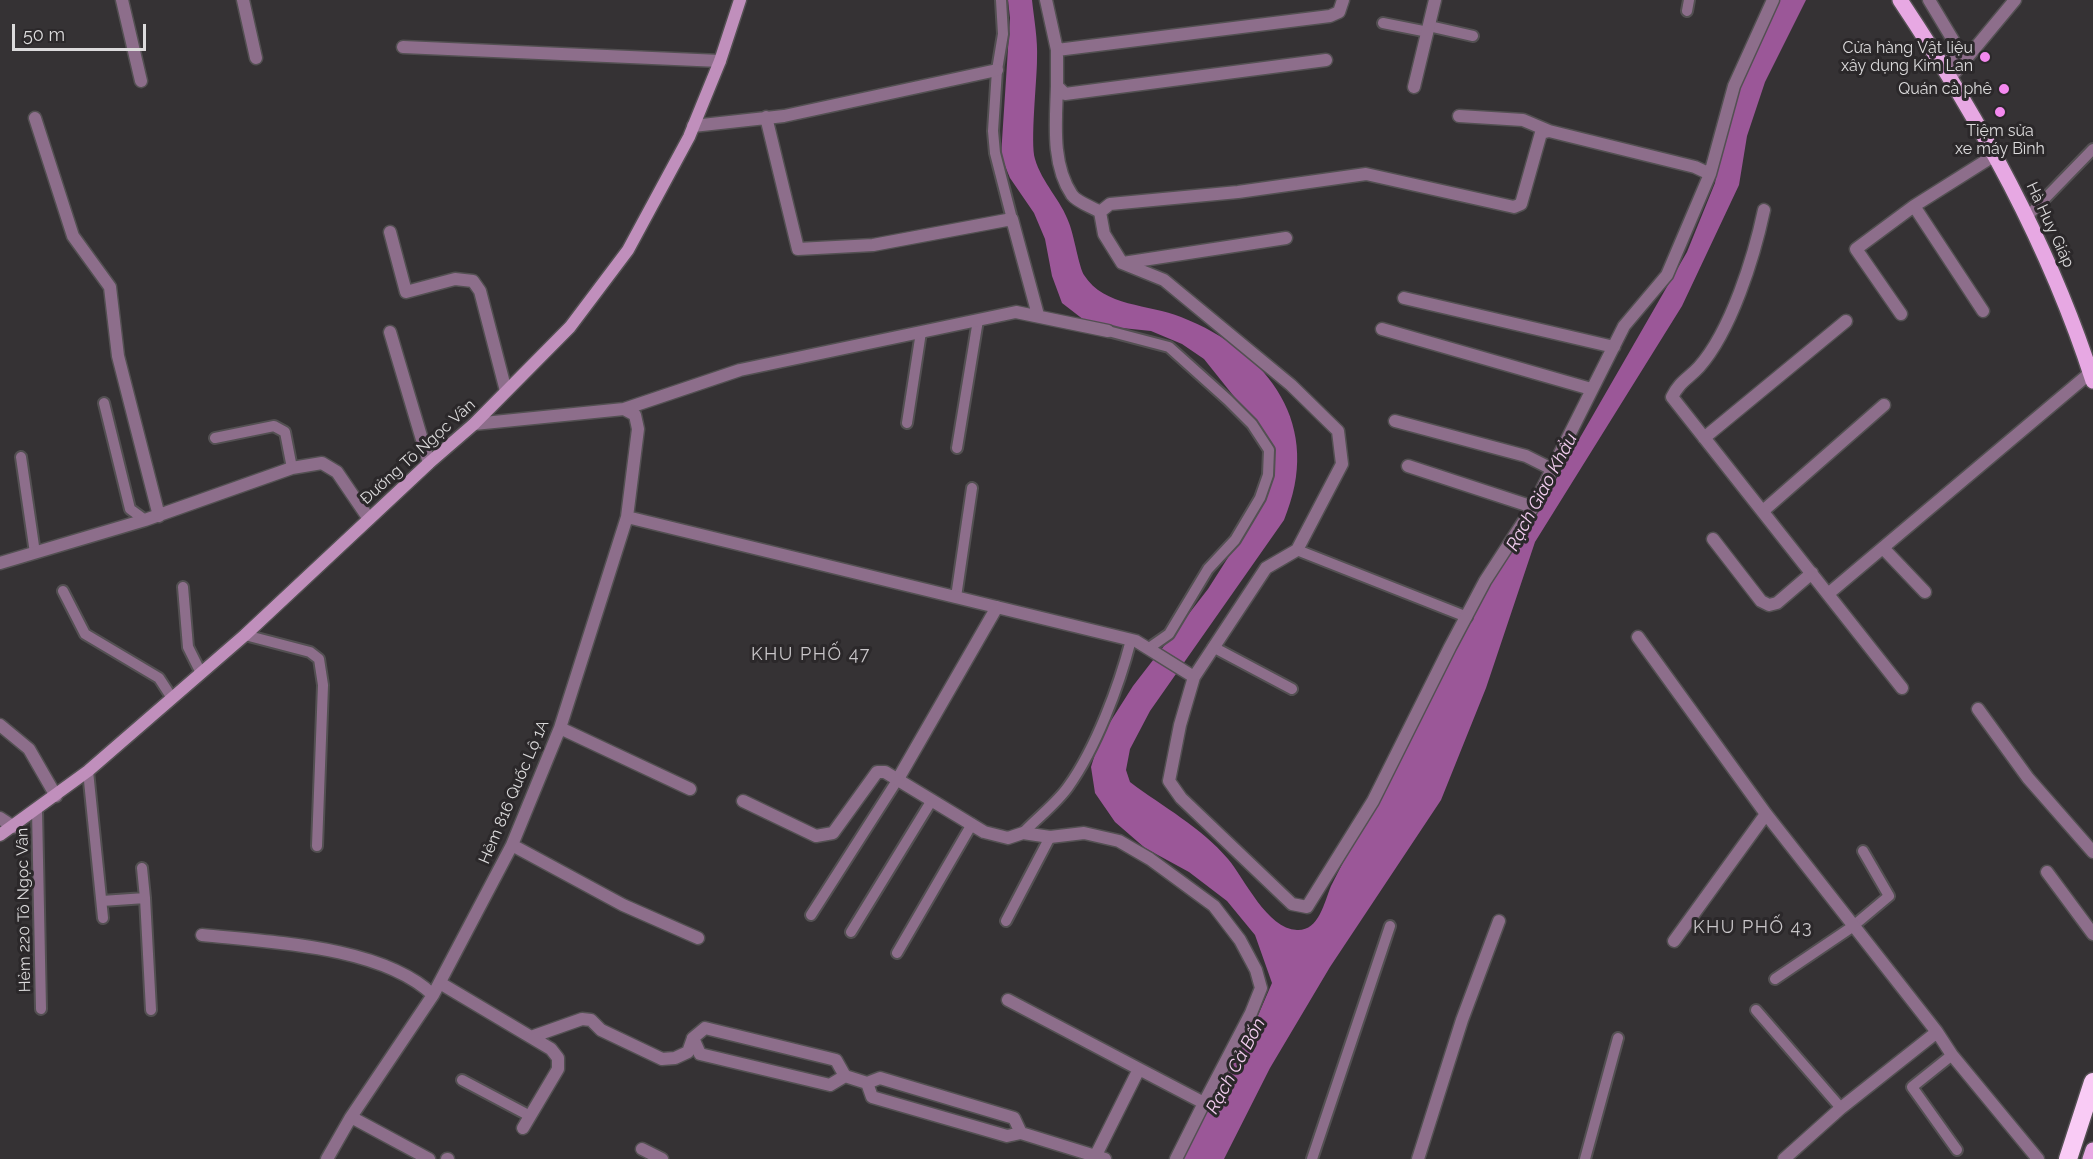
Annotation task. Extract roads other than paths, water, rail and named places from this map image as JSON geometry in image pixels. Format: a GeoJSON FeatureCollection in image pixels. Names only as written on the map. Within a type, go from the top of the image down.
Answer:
{"type":"FeatureCollection","features":[{"type":"Feature","properties":{"kind":"highway"},"geometry":{"type":"LineString","coordinates":[[2068,1159],[2093,1082]]}},
{"type":"Feature","properties":{"kind":"main road","name":"Hà Huy Giáp"},"geometry":{"type":"LineString","coordinates":[[1900,0],[1952,77],[1995,154],[2027,217],[2058,287],[2092,377]]}},
{"type":"Feature","properties":{"kind":"main road"},"geometry":{"type":"LineString","coordinates":[[2090,1159],[2093,1150]]}},
{"type":"Feature","properties":{"kind":"street"},"geometry":{"type":"LineString","coordinates":[[122,0],[141,81]]}},
{"type":"Feature","properties":{"kind":"street"},"geometry":{"type":"LineString","coordinates":[[243,0],[256,58]]}},
{"type":"Feature","properties":{"kind":"street","name":"Đường Tô Ngọc Vân"},"geometry":{"type":"LineString","coordinates":[[0,835],[88,771],[244,635],[474,424],[570,327],[598,293],[628,250],[693,126],[720,61],[740,0]]}},
{"type":"Feature","properties":{"kind":"street"},"geometry":{"type":"LineString","coordinates":[[1046,0],[1057,50],[1056,142],[1064,176],[1073,197],[1100,212]]}},
{"type":"Feature","properties":{"kind":"street"},"geometry":{"type":"LineString","coordinates":[[1057,50],[1330,16],[1338,12],[1343,0]]}},
{"type":"Feature","properties":{"kind":"street"},"geometry":{"type":"LineString","coordinates":[[1414,87],[1435,0]]}},
{"type":"Feature","properties":{"kind":"street"},"geometry":{"type":"LineString","coordinates":[[1100,212],[1104,234],[1122,263],[1164,280],[1291,385],[1338,431],[1342,464],[1297,550],[1266,568],[1214,647],[1191,675],[1169,781],[1181,798],[1292,904],[1307,907],[1373,801],[1485,581],[1533,507],[1624,326],[1667,274],[1710,174],[1734,86],[1773,0]]}},
{"type":"Feature","properties":{"kind":"street"},"geometry":{"type":"LineString","coordinates":[[1929,0],[1953,40],[1952,77]]}},
{"type":"Feature","properties":{"kind":"street"},"geometry":{"type":"LineString","coordinates":[[1952,77],[2014,0]]}},
{"type":"Feature","properties":{"kind":"street"},"geometry":{"type":"LineString","coordinates":[[403,47],[720,61]]}},
{"type":"Feature","properties":{"kind":"street"},"geometry":{"type":"LineString","coordinates":[[1057,86],[1065,94],[1326,60]]}},
{"type":"Feature","properties":{"kind":"street"},"geometry":{"type":"LineString","coordinates":[[693,126],[784,116],[997,70]]}},
{"type":"Feature","properties":{"kind":"street"},"geometry":{"type":"LineString","coordinates":[[1459,116],[1523,120],[1548,131],[1695,167],[1710,174]]}},
{"type":"Feature","properties":{"kind":"street"},"geometry":{"type":"LineString","coordinates":[[766,117],[798,249],[873,245],[1012,219],[1038,315]]}},
{"type":"Feature","properties":{"kind":"street"},"geometry":{"type":"LineString","coordinates":[[36,118],[73,236],[110,287],[118,356],[159,516]]}},
{"type":"Feature","properties":{"kind":"street"},"geometry":{"type":"LineString","coordinates":[[1100,212],[1110,204],[1238,192],[1366,174],[1514,207],[1521,204],[1541,133],[1548,131]]}},
{"type":"Feature","properties":{"kind":"street"},"geometry":{"type":"LineString","coordinates":[[1901,314],[1856,249],[1914,206],[1995,154]]}},
{"type":"Feature","properties":{"kind":"street"},"geometry":{"type":"LineString","coordinates":[[1914,206],[1983,311]]}},
{"type":"Feature","properties":{"kind":"street"},"geometry":{"type":"LineString","coordinates":[[1764,210],[1756,247],[1720,334],[1699,367],[1679,382],[1672,397],[1902,688]]}},
{"type":"Feature","properties":{"kind":"street"},"geometry":{"type":"LineString","coordinates":[[390,232],[406,292],[455,279],[473,281],[480,291],[506,391]]}},
{"type":"Feature","properties":{"kind":"street"},"geometry":{"type":"LineString","coordinates":[[1122,263],[1286,238]]}},
{"type":"Feature","properties":{"kind":"street"},"geometry":{"type":"LineString","coordinates":[[1404,298],[1614,347]]}},
{"type":"Feature","properties":{"kind":"street"},"geometry":{"type":"LineString","coordinates":[[474,424],[624,409],[740,370],[1016,312],[1108,331]]}},
{"type":"Feature","properties":{"kind":"street"},"geometry":{"type":"LineString","coordinates":[[1704,438],[1846,321]]}},
{"type":"Feature","properties":{"kind":"street"},"geometry":{"type":"LineString","coordinates":[[1382,329],[1591,389]]}},
{"type":"Feature","properties":{"kind":"street"},"geometry":{"type":"LineString","coordinates":[[390,332],[429,463]]}},
{"type":"Feature","properties":{"kind":"street"},"geometry":{"type":"LineString","coordinates":[[1828,594],[2092,377]]}},
{"type":"Feature","properties":{"kind":"street"},"geometry":{"type":"LineString","coordinates":[[1763,511],[1884,405]]}},
{"type":"Feature","properties":{"kind":"street","name":"Hẻm 816 Quốc Lộ 1A"},"geometry":{"type":"LineString","coordinates":[[327,1159],[351,1117],[433,995],[512,845],[560,728],[627,517],[638,429],[635,415],[624,409]]}},
{"type":"Feature","properties":{"kind":"street"},"geometry":{"type":"LineString","coordinates":[[1395,422],[1526,456],[1552,470]]}},
{"type":"Feature","properties":{"kind":"street"},"geometry":{"type":"LineString","coordinates":[[0,563],[159,516],[292,468],[322,463],[337,472],[369,519]]}},
{"type":"Feature","properties":{"kind":"street"},"geometry":{"type":"LineString","coordinates":[[1408,466],[1533,507]]}},
{"type":"Feature","properties":{"kind":"street"},"geometry":{"type":"LineString","coordinates":[[627,517],[1131,640],[1149,648],[1191,675]]}},
{"type":"Feature","properties":{"kind":"street"},"geometry":{"type":"LineString","coordinates":[[1713,539],[1761,601],[1769,605],[1777,603],[1812,573]]}},
{"type":"Feature","properties":{"kind":"street"},"geometry":{"type":"LineString","coordinates":[[1883,548],[1925,592]]}},
{"type":"Feature","properties":{"kind":"street"},"geometry":{"type":"LineString","coordinates":[[898,779],[997,607]]}},
{"type":"Feature","properties":{"kind":"street"},"geometry":{"type":"LineString","coordinates":[[1638,638],[1766,814],[1852,927],[1937,1032],[1952,1055],[2038,1159]]}},
{"type":"Feature","properties":{"kind":"street"},"geometry":{"type":"LineString","coordinates":[[1978,709],[2028,778],[2093,852]]}},
{"type":"Feature","properties":{"kind":"street"},"geometry":{"type":"LineString","coordinates":[[0,725],[29,749],[56,796]]}},
{"type":"Feature","properties":{"kind":"street"},"geometry":{"type":"LineString","coordinates":[[560,728],[690,789]]}},
{"type":"Feature","properties":{"kind":"street"},"geometry":{"type":"LineString","coordinates":[[743,801],[816,836],[833,833],[878,772],[885,772],[984,832],[1008,838],[1023,833],[1050,837],[1084,833],[1119,841],[1150,858],[1214,906],[1240,940],[1256,970],[1260,988],[1251,1013],[1176,1159]]}},
{"type":"Feature","properties":{"kind":"street"},"geometry":{"type":"LineString","coordinates":[[1674,941],[1766,814]]}},
{"type":"Feature","properties":{"kind":"street"},"geometry":{"type":"LineString","coordinates":[[0,818],[14,827]]}},
{"type":"Feature","properties":{"kind":"street"},"geometry":{"type":"LineString","coordinates":[[512,845],[623,905],[698,938]]}},
{"type":"Feature","properties":{"kind":"street"},"geometry":{"type":"LineString","coordinates":[[2046,872],[2093,934]]}},
{"type":"Feature","properties":{"kind":"street"},"geometry":{"type":"LineString","coordinates":[[1418,1159],[1462,1020],[1499,921]]}},
{"type":"Feature","properties":{"kind":"street"},"geometry":{"type":"LineString","coordinates":[[202,935],[337,950],[418,980],[433,995]]}},
{"type":"Feature","properties":{"kind":"street"},"geometry":{"type":"LineString","coordinates":[[440,982],[551,1049],[558,1058],[558,1069],[523,1128]]}},
{"type":"Feature","properties":{"kind":"street"},"geometry":{"type":"LineString","coordinates":[[1008,1000],[1204,1102]]}},
{"type":"Feature","properties":{"kind":"street"},"geometry":{"type":"LineString","coordinates":[[531,1037],[582,1019],[591,1020],[601,1030],[662,1059],[675,1058],[688,1052],[693,1038],[705,1028],[836,1060],[845,1076],[867,1083],[880,1078],[1014,1118],[1021,1133]]}},
{"type":"Feature","properties":{"kind":"street"},"geometry":{"type":"LineString","coordinates":[[1784,1159],[1840,1108],[1937,1032]]}},
{"type":"Feature","properties":{"kind":"street"},"geometry":{"type":"LineString","coordinates":[[693,1038],[700,1054],[830,1085],[845,1076]]}},
{"type":"Feature","properties":{"kind":"street"},"geometry":{"type":"LineString","coordinates":[[867,1083],[872,1097],[1007,1136],[1021,1133],[1098,1158],[1139,1069]]}},
{"type":"Feature","properties":{"kind":"street"},"geometry":{"type":"LineString","coordinates":[[351,1117],[429,1159]]}},
{"type":"Feature","properties":{"kind":"street"},"geometry":{"type":"LineString","coordinates":[[642,1149],[662,1159]]}},
{"type":"Feature","properties":{"kind":"lane"},"geometry":{"type":"LineString","coordinates":[[1001,0],[1003,34],[997,70],[993,132],[995,153],[1012,219]]}},
{"type":"Feature","properties":{"kind":"lane"},"geometry":{"type":"LineString","coordinates":[[1383,23],[1473,36]]}},
{"type":"Feature","properties":{"kind":"lane"},"geometry":{"type":"LineString","coordinates":[[2027,217],[2093,149]]}},
{"type":"Feature","properties":{"kind":"lane"},"geometry":{"type":"LineString","coordinates":[[957,448],[978,320]]}},
{"type":"Feature","properties":{"kind":"lane"},"geometry":{"type":"LineString","coordinates":[[1108,331],[1169,347],[1252,424],[1269,450],[1268,475],[1260,498],[1235,540],[1198,583],[1169,634],[1149,648]]}},
{"type":"Feature","properties":{"kind":"lane"},"geometry":{"type":"LineString","coordinates":[[907,423],[921,332]]}},
{"type":"Feature","properties":{"kind":"lane"},"geometry":{"type":"LineString","coordinates":[[104,403],[130,509],[146,520]]}},
{"type":"Feature","properties":{"kind":"lane"},"geometry":{"type":"LineString","coordinates":[[215,438],[274,426],[285,432],[292,468]]}},
{"type":"Feature","properties":{"kind":"lane"},"geometry":{"type":"LineString","coordinates":[[21,457],[35,553]]}},
{"type":"Feature","properties":{"kind":"lane"},"geometry":{"type":"LineString","coordinates":[[956,597],[972,488]]}},
{"type":"Feature","properties":{"kind":"lane"},"geometry":{"type":"LineString","coordinates":[[1297,550],[1467,617]]}},
{"type":"Feature","properties":{"kind":"lane"},"geometry":{"type":"LineString","coordinates":[[183,588],[188,647],[201,673]]}},
{"type":"Feature","properties":{"kind":"lane"},"geometry":{"type":"LineString","coordinates":[[63,591],[85,634],[159,678],[172,698]]}},
{"type":"Feature","properties":{"kind":"lane"},"geometry":{"type":"LineString","coordinates":[[244,635],[310,652],[319,659],[323,685],[317,846]]}},
{"type":"Feature","properties":{"kind":"lane"},"geometry":{"type":"LineString","coordinates":[[1023,833],[1068,788],[1100,728],[1123,670],[1131,640]]}},
{"type":"Feature","properties":{"kind":"lane"},"geometry":{"type":"LineString","coordinates":[[1214,647],[1292,688]]}},
{"type":"Feature","properties":{"kind":"lane"},"geometry":{"type":"LineString","coordinates":[[88,771],[103,918]]}},
{"type":"Feature","properties":{"kind":"lane"},"geometry":{"type":"LineString","coordinates":[[811,915],[898,779]]}},
{"type":"Feature","properties":{"kind":"lane"},"geometry":{"type":"LineString","coordinates":[[851,932],[932,800]]}},
{"type":"Feature","properties":{"kind":"lane","name":"Hẻm 220 Tô Ngọc Vân"},"geometry":{"type":"LineString","coordinates":[[37,810],[41,1009]]}},
{"type":"Feature","properties":{"kind":"lane"},"geometry":{"type":"LineString","coordinates":[[897,952],[972,824]]}},
{"type":"Feature","properties":{"kind":"lane"},"geometry":{"type":"LineString","coordinates":[[1006,921],[1050,837]]}},
{"type":"Feature","properties":{"kind":"lane"},"geometry":{"type":"LineString","coordinates":[[1775,979],[1852,927],[1889,896],[1863,851]]}},
{"type":"Feature","properties":{"kind":"lane"},"geometry":{"type":"LineString","coordinates":[[142,868],[151,1010]]}},
{"type":"Feature","properties":{"kind":"lane"},"geometry":{"type":"LineString","coordinates":[[102,901],[145,898]]}},
{"type":"Feature","properties":{"kind":"lane"},"geometry":{"type":"LineString","coordinates":[[1311,1159],[1390,926]]}},
{"type":"Feature","properties":{"kind":"lane"},"geometry":{"type":"LineString","coordinates":[[1756,1010],[1840,1108]]}},
{"type":"Feature","properties":{"kind":"lane"},"geometry":{"type":"LineString","coordinates":[[1585,1159],[1617,1038]]}},
{"type":"Feature","properties":{"kind":"lane"},"geometry":{"type":"LineString","coordinates":[[1952,1055],[1912,1087],[1957,1150]]}},
{"type":"Feature","properties":{"kind":"lane"},"geometry":{"type":"LineString","coordinates":[[462,1080],[530,1116]]}},
{"type":"Feature","properties":{"kind":"water","name":"Rạch Cả Bốn"},"geometry":{"type":"Polygon","coordinates":[[[1008,0],[1032,0],[1037,52],[1033,126],[1035,159],[1042,176],[1066,215],[1084,275],[1103,293],[1115,299],[1181,317],[1213,332],[1240,350],[1263,372],[1281,396],[1292,424],[1297,454],[1295,486],[1284,520],[1150,711],[1130,749],[1126,770],[1130,782],[1194,827],[1228,859],[1266,912],[1286,927],[1297,930],[1311,926],[1320,915],[1331,886],[1487,581],[1551,488],[1687,252],[1715,183],[1728,110],[1775,0],[1806,0],[1765,82],[1747,136],[1739,185],[1682,306],[1535,542],[1486,688],[1441,800],[1330,967],[1270,1068],[1224,1159],[1182,1159],[1220,1080],[1247,1041],[1272,983],[1255,935],[1227,901],[1189,872],[1145,848],[1115,822],[1095,793],[1091,767],[1100,738],[1133,686],[1208,589],[1252,520],[1271,477],[1264,434],[1204,359],[1182,344],[1151,331],[1103,326],[1084,320],[1062,303],[1052,276],[1045,239],[1034,213],[1010,178],[1001,156],[1010,18],[1008,0]]]}},
{"type":"Feature","properties":{"kind":"place","name":"Cửa hàng Vật liệu xây dụng Kim Lan"},"geometry":{"type":"Point","coordinates":[1985,57]}},
{"type":"Feature","properties":{"kind":"place","name":"Quán cà phê"},"geometry":{"type":"Point","coordinates":[2004,89]}},
{"type":"Feature","properties":{"kind":"place","name":"Tiệm sửa xe máy Bình"},"geometry":{"type":"Point","coordinates":[2000,112]}},
{"type":"Feature","properties":{"kind":"district","name":"KHU PHỐ 47"},"geometry":{"type":"Point","coordinates":[811,655]}},
{"type":"Feature","properties":{"kind":"district","name":"KHU PHỐ 43"},"geometry":{"type":"Point","coordinates":[1753,928]}},
{"type":"Feature","properties":{"kind":"water label","name":"Rạch Giao Khẩu"},"geometry":{"type":"Point","coordinates":[1542,492]}}]}
